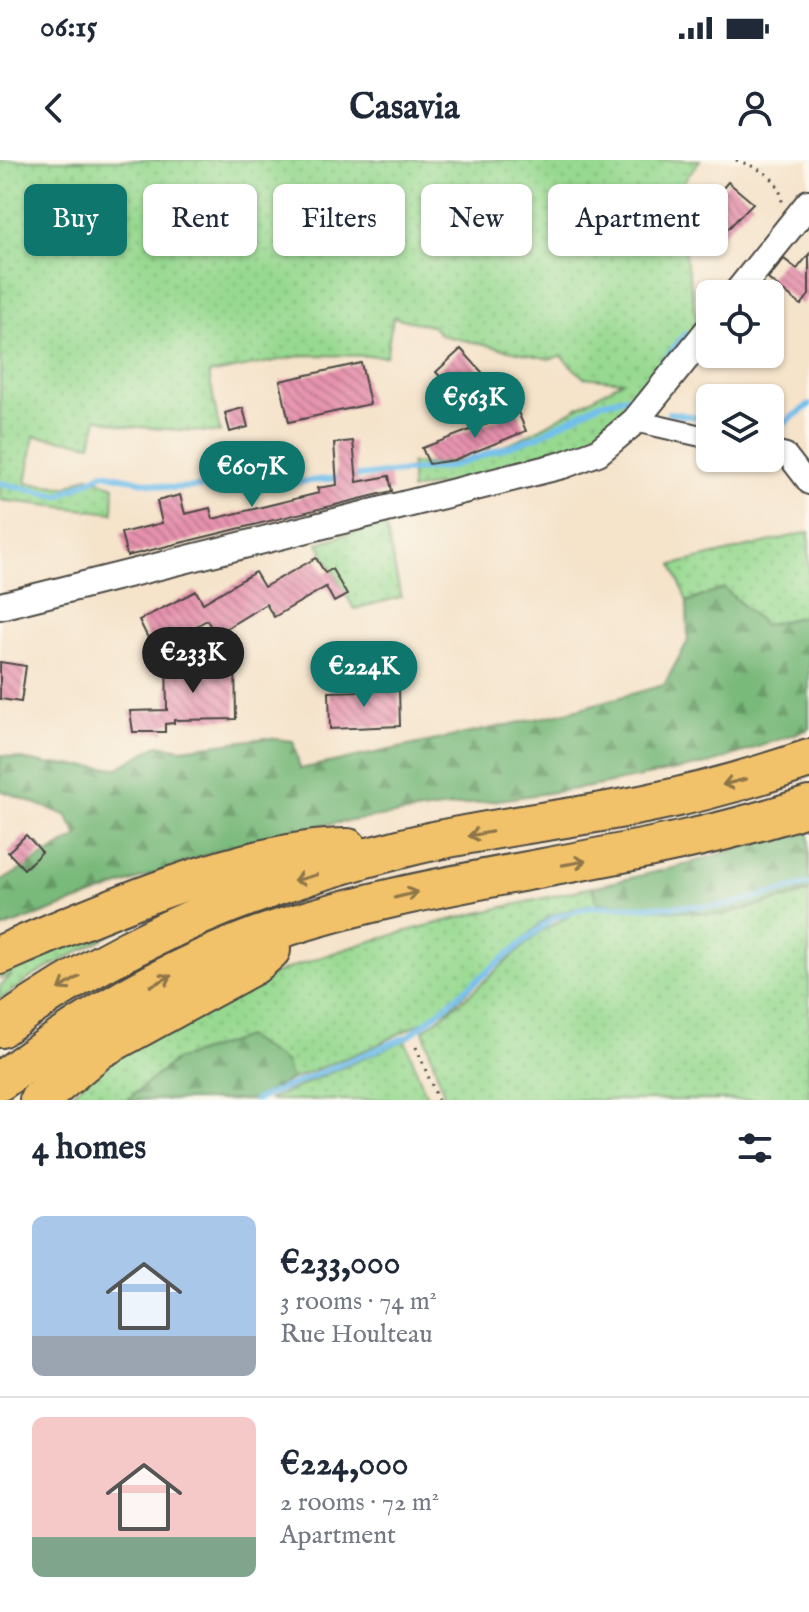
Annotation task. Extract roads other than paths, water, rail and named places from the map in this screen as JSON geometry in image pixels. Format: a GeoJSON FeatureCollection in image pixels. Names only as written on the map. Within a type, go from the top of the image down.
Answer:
{"type":"FeatureCollection","features":[{"type":"Feature","properties":{"kind":"highway"},"geometry":{"type":"LineString","coordinates":[[0,1028],[86,973],[198,916],[255,892],[407,847],[648,803],[809,759]]}},
{"type":"Feature","properties":{"kind":"highway"},"geometry":{"type":"LineString","coordinates":[[0,1081],[107,1009],[246,941],[304,922],[455,885],[660,847],[809,806]]}},
{"type":"Feature","properties":{"kind":"highway"},"geometry":{"type":"LineString","coordinates":[[0,955],[142,899],[260,860],[320,848],[407,847]]}},
{"type":"Feature","properties":{"kind":"highway"},"geometry":{"type":"LineString","coordinates":[[39,1100],[100,1049],[254,965],[304,922]]}},
{"type":"Feature","properties":{"kind":"street"},"geometry":{"type":"LineString","coordinates":[[747,280],[809,203]]}},
{"type":"Feature","properties":{"kind":"street"},"geometry":{"type":"LineString","coordinates":[[0,606],[563,465],[598,452],[635,421],[696,345]]}},
{"type":"Feature","properties":{"kind":"street"},"geometry":{"type":"LineString","coordinates":[[635,421],[696,435]]}},
{"type":"Feature","properties":{"kind":"street"},"geometry":{"type":"LineString","coordinates":[[784,454],[809,484]]}},
{"type":"Feature","properties":{"kind":"waterway"},"geometry":{"type":"LineString","coordinates":[[0,483],[59,496],[104,473],[172,488],[289,483],[450,467],[538,436],[600,403],[637,395],[685,334]]}},
{"type":"Feature","properties":{"kind":"waterway"},"geometry":{"type":"LineString","coordinates":[[784,423],[809,405]]}},
{"type":"Feature","properties":{"kind":"waterway"},"geometry":{"type":"LineString","coordinates":[[669,413],[696,417]]}},
{"type":"Feature","properties":{"kind":"waterway"},"geometry":{"type":"LineString","coordinates":[[255,1100],[409,1036],[553,918],[589,907],[724,906],[809,884]]}}]}
